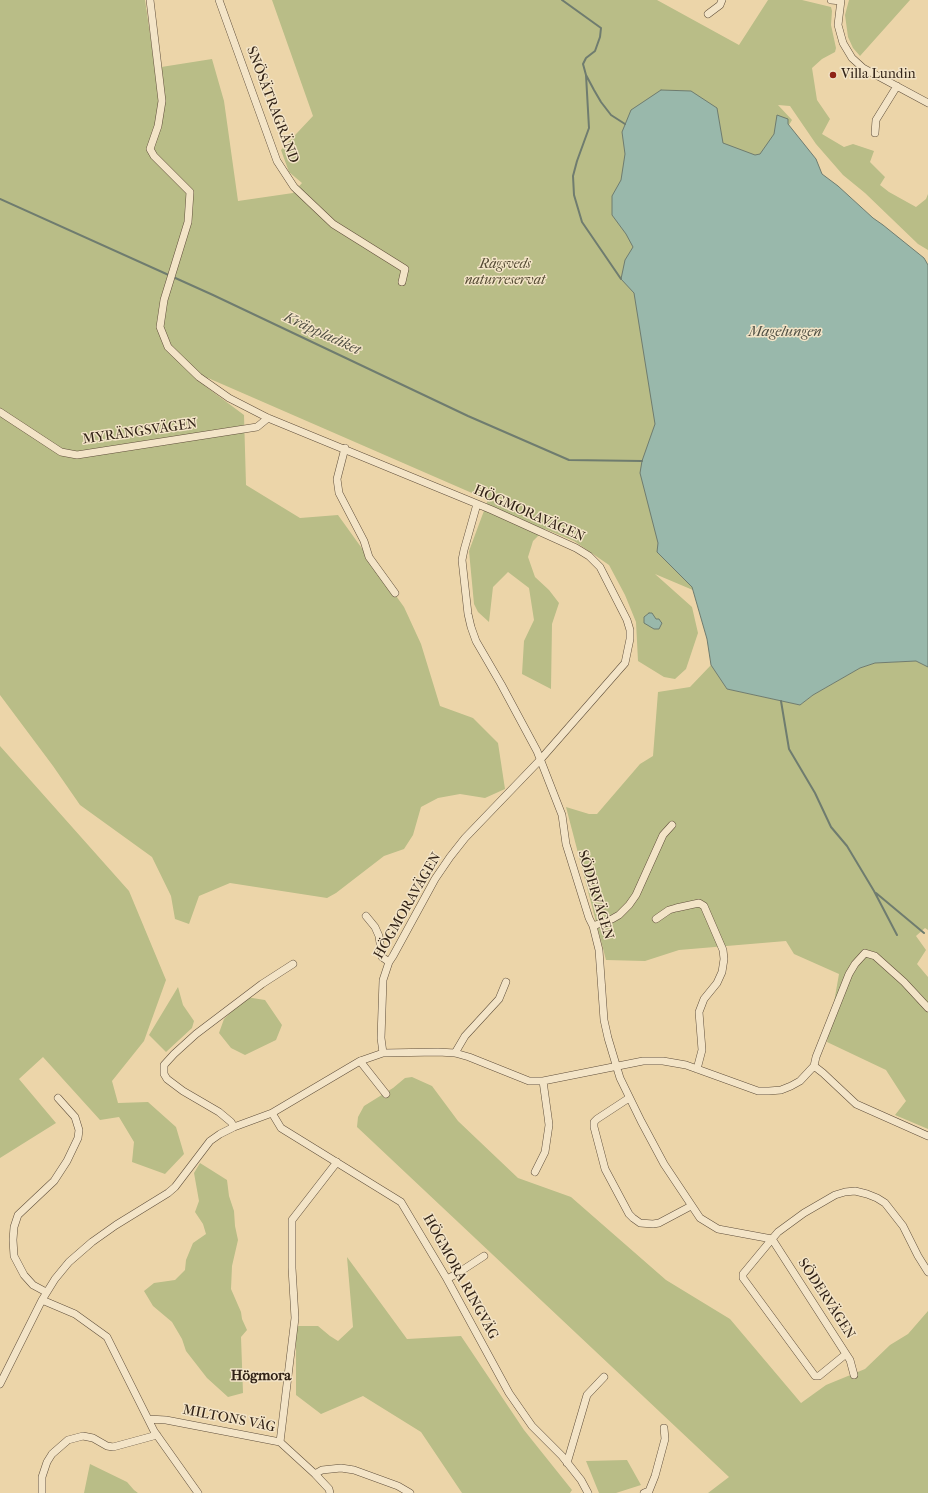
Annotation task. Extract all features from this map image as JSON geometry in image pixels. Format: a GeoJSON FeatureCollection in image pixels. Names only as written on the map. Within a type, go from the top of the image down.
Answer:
{"type":"FeatureCollection","features":[{"type":"Feature","properties":{"kind":"street","name":"HÖGMORAVÄGEN"},"geometry":{"type":"LineString","coordinates":[[150,0],[162,100],[158,126],[150,149],[154,156],[190,192],[188,222],[164,300],[160,327],[168,348],[199,378],[229,398],[268,418],[345,448],[576,548],[589,556],[600,567],[630,630],[630,639],[625,662],[540,760],[465,838],[435,879],[389,962],[382,987],[381,1038],[383,1053]]}},
{"type":"Feature","properties":{"kind":"street","name":"SNÖSÄTRAGRÄND"},"geometry":{"type":"LineString","coordinates":[[219,0],[277,161],[294,187],[333,224],[405,269],[402,282]]}},
{"type":"Feature","properties":{"kind":"street"},"geometry":{"type":"LineString","coordinates":[[708,14],[720,5],[722,0]]}},
{"type":"Feature","properties":{"kind":"street"},"geometry":{"type":"LineString","coordinates":[[830,0],[841,1],[838,25],[840,34],[847,51],[856,62],[863,68],[928,103]]}},
{"type":"Feature","properties":{"kind":"street"},"geometry":{"type":"LineString","coordinates":[[875,133],[876,120],[897,86]]}},
{"type":"Feature","properties":{"kind":"street","name":"MYRÄNGSVÄGEN"},"geometry":{"type":"LineString","coordinates":[[0,412],[61,452],[77,455],[257,427],[268,418]]}},
{"type":"Feature","properties":{"kind":"street"},"geometry":{"type":"LineString","coordinates":[[345,448],[337,479],[339,493],[360,534],[369,557],[395,593]]}},
{"type":"Feature","properties":{"kind":"street","name":"SÖDERVÄGEN"},"geometry":{"type":"LineString","coordinates":[[477,504],[462,560],[471,627],[476,641],[512,703],[537,751],[562,815],[566,844],[589,918],[593,926],[600,957],[604,1020],[620,1078],[655,1147],[700,1218],[718,1229],[772,1239],[850,1360],[854,1374]]}},
{"type":"Feature","properties":{"kind":"street"},"geometry":{"type":"LineString","coordinates":[[593,926],[619,915],[629,905],[636,895],[663,835],[672,825]]}},
{"type":"Feature","properties":{"kind":"street"},"geometry":{"type":"LineString","coordinates":[[656,919],[672,909],[699,903],[704,906],[723,950],[724,959],[722,972],[717,983],[704,999],[699,1012],[702,1050],[697,1068]]}},
{"type":"Feature","properties":{"kind":"street"},"geometry":{"type":"LineString","coordinates":[[366,916],[375,927],[382,957],[389,962]]}},
{"type":"Feature","properties":{"kind":"street"},"geometry":{"type":"LineString","coordinates":[[0,1384],[46,1292],[69,1262],[92,1242],[116,1225],[168,1193],[175,1187],[210,1141],[234,1127],[272,1113],[360,1061],[383,1053],[455,1053],[469,1057],[528,1081],[543,1081],[643,1061],[663,1061],[675,1062],[697,1068],[746,1088],[758,1091],[781,1090],[800,1081],[814,1066],[846,980],[855,964],[865,953],[875,956],[909,987],[928,1008]]}},
{"type":"Feature","properties":{"kind":"street"},"geometry":{"type":"LineString","coordinates":[[234,1127],[231,1122],[219,1112],[182,1091],[167,1079],[164,1074],[164,1065],[196,1034],[262,984],[293,964]]}},
{"type":"Feature","properties":{"kind":"street"},"geometry":{"type":"LineString","coordinates":[[455,1053],[465,1036],[498,999],[506,982]]}},
{"type":"Feature","properties":{"kind":"street"},"geometry":{"type":"LineString","coordinates":[[360,1061],[386,1094]]}},
{"type":"Feature","properties":{"kind":"street"},"geometry":{"type":"LineString","coordinates":[[814,1066],[856,1104],[928,1136]]}},
{"type":"Feature","properties":{"kind":"street"},"geometry":{"type":"LineString","coordinates":[[535,1172],[545,1152],[548,1125],[543,1081]]}},
{"type":"Feature","properties":{"kind":"street"},"geometry":{"type":"LineString","coordinates":[[46,1292],[33,1286],[24,1275],[14,1256],[13,1240],[14,1227],[18,1215],[54,1181],[67,1162],[78,1138],[79,1130],[75,1116],[58,1098]]}},
{"type":"Feature","properties":{"kind":"street"},"geometry":{"type":"LineString","coordinates":[[630,1098],[594,1122],[605,1169],[629,1214],[640,1223],[653,1224],[659,1223],[691,1206]]}},
{"type":"Feature","properties":{"kind":"street","name":"HÖGMORA RINGVÄG"},"geometry":{"type":"LineString","coordinates":[[272,1113],[281,1128],[401,1202],[447,1278],[509,1393],[532,1426],[581,1480],[588,1493]]}},
{"type":"Feature","properties":{"kind":"street"},"geometry":{"type":"LineString","coordinates":[[280,1442],[295,1318],[292,1268],[292,1220],[337,1162]]}},
{"type":"Feature","properties":{"kind":"street"},"geometry":{"type":"LineString","coordinates":[[846,1354],[819,1376],[815,1376],[743,1278],[743,1274],[778,1232],[835,1195],[855,1191],[867,1194],[885,1203],[903,1226],[928,1272]]}},
{"type":"Feature","properties":{"kind":"street"},"geometry":{"type":"LineString","coordinates":[[447,1278],[458,1273],[484,1256]]}},
{"type":"Feature","properties":{"kind":"street"},"geometry":{"type":"LineString","coordinates":[[42,1300],[75,1314],[107,1337],[157,1435],[198,1493]]}},
{"type":"Feature","properties":{"kind":"street"},"geometry":{"type":"LineString","coordinates":[[567,1463],[587,1395],[604,1377]]}},
{"type":"Feature","properties":{"kind":"street","name":"MILTONS VÄG"},"geometry":{"type":"LineString","coordinates":[[149,1419],[166,1420],[280,1442],[315,1474],[329,1489],[330,1493]]}},
{"type":"Feature","properties":{"kind":"street"},"geometry":{"type":"LineString","coordinates":[[644,1493],[649,1491],[655,1476],[665,1439],[664,1428]]}},
{"type":"Feature","properties":{"kind":"street"},"geometry":{"type":"LineString","coordinates":[[42,1493],[42,1477],[47,1462],[52,1454],[68,1440],[83,1436],[93,1438],[107,1446],[113,1447],[157,1435]]}},
{"type":"Feature","properties":{"kind":"street"},"geometry":{"type":"LineString","coordinates":[[315,1474],[322,1470],[341,1468],[354,1470],[398,1486],[410,1493]]}},
{"type":"Feature","properties":{"kind":"green space","name":"Rågsveds naturreservat"},"geometry":{"type":"Polygon","coordinates":[[[0,0],[145,0],[155,68],[212,59],[224,101],[238,201],[293,193],[302,183],[289,172],[281,150],[313,116],[272,0],[657,0],[739,45],[768,0],[802,0],[831,7],[831,25],[836,48],[835,52],[822,59],[812,68],[817,100],[830,119],[822,134],[844,147],[853,144],[874,151],[870,162],[885,177],[880,185],[889,192],[916,207],[926,199],[928,194],[928,250],[918,244],[865,193],[843,175],[816,144],[790,106],[778,105],[792,120],[718,241],[707,596],[655,574],[692,607],[698,633],[686,669],[675,679],[664,677],[638,661],[636,622],[625,595],[609,565],[574,541],[545,529],[533,541],[528,557],[535,577],[549,590],[559,603],[552,624],[551,689],[522,674],[524,641],[534,620],[529,588],[508,572],[493,587],[489,622],[478,612],[474,604],[469,551],[488,500],[208,378],[205,386],[244,415],[246,485],[300,518],[338,515],[404,607],[421,644],[440,706],[473,718],[498,743],[505,789],[485,798],[460,794],[438,798],[421,807],[413,835],[404,849],[384,856],[336,893],[327,898],[230,883],[199,896],[189,924],[175,919],[171,896],[152,857],[80,805],[0,695],[0,0]]]}},
{"type":"Feature","properties":{"kind":"green space"},"geometry":{"type":"Polygon","coordinates":[[[849,0],[910,0],[860,56],[853,48],[848,37],[845,15],[849,0]]]}},
{"type":"Feature","properties":{"kind":"green space"},"geometry":{"type":"Polygon","coordinates":[[[916,661],[928,667],[928,930],[925,928],[916,936],[926,950],[917,964],[928,977],[928,1129],[895,1115],[906,1101],[886,1070],[827,1042],[839,974],[794,954],[786,941],[679,950],[645,961],[606,960],[566,807],[589,814],[597,814],[640,764],[653,756],[658,692],[690,687],[711,665],[727,689],[800,705],[813,695],[860,668],[875,663],[916,661]]]}},
{"type":"Feature","properties":{"kind":"green space"},"geometry":{"type":"Polygon","coordinates":[[[0,746],[129,891],[166,980],[144,1041],[112,1081],[118,1103],[148,1102],[176,1127],[184,1154],[165,1174],[132,1162],[134,1142],[119,1117],[100,1120],[43,1057],[19,1079],[56,1123],[0,1158],[0,746]]]}},
{"type":"Feature","properties":{"kind":"green space"},"geometry":{"type":"Polygon","coordinates":[[[178,987],[183,1005],[194,1021],[192,1028],[166,1052],[149,1035],[178,987]]]}},
{"type":"Feature","properties":{"kind":"green space"},"geometry":{"type":"Polygon","coordinates":[[[246,997],[265,1000],[282,1025],[276,1040],[245,1055],[231,1048],[219,1033],[224,1019],[246,997]]]}},
{"type":"Feature","properties":{"kind":"green space"},"geometry":{"type":"Polygon","coordinates":[[[412,1077],[432,1086],[458,1121],[518,1178],[571,1197],[666,1280],[730,1319],[801,1403],[826,1385],[865,1369],[890,1345],[908,1334],[928,1311],[928,1493],[708,1493],[729,1477],[357,1127],[358,1117],[364,1106],[393,1088],[405,1078],[412,1077]]]}},
{"type":"Feature","properties":{"kind":"green space"},"geometry":{"type":"Polygon","coordinates":[[[200,1163],[227,1180],[229,1196],[234,1211],[238,1240],[232,1266],[231,1289],[247,1330],[241,1337],[243,1393],[228,1397],[207,1378],[186,1351],[182,1339],[172,1322],[153,1306],[144,1291],[154,1283],[175,1280],[185,1270],[186,1260],[193,1243],[206,1234],[203,1224],[195,1212],[199,1201],[194,1173],[200,1163]]]}},
{"type":"Feature","properties":{"kind":"green space"},"geometry":{"type":"Polygon","coordinates":[[[347,1257],[407,1339],[461,1336],[524,1430],[572,1490],[570,1493],[462,1493],[421,1432],[363,1396],[321,1414],[296,1395],[296,1326],[318,1326],[338,1341],[353,1327],[347,1257]]]}},
{"type":"Feature","properties":{"kind":"green space"},"geometry":{"type":"Polygon","coordinates":[[[627,1460],[641,1485],[616,1493],[599,1493],[586,1461],[627,1460]]]}},
{"type":"Feature","properties":{"kind":"green space"},"geometry":{"type":"Polygon","coordinates":[[[90,1464],[127,1482],[138,1493],[84,1493],[90,1464]]]}},
{"type":"Feature","properties":{"kind":"water","name":"Magelungen"},"geometry":{"type":"Polygon","coordinates":[[[661,90],[691,91],[717,108],[723,143],[755,155],[760,154],[774,134],[777,115],[788,119],[788,124],[816,159],[822,174],[838,186],[873,218],[924,258],[928,265],[928,667],[916,661],[875,663],[860,668],[813,695],[800,705],[727,689],[711,665],[707,639],[692,587],[657,552],[658,543],[640,473],[642,461],[655,424],[634,293],[621,279],[625,260],[633,247],[626,234],[612,215],[612,196],[621,180],[625,154],[622,132],[631,110],[661,90]]]}},
{"type":"Feature","properties":{"kind":"water"},"geometry":{"type":"Polygon","coordinates":[[[649,613],[652,613],[656,619],[659,619],[662,623],[659,629],[654,629],[644,623],[644,617],[649,613]]]}},
{"type":"Feature","properties":{"kind":"waterway"},"geometry":{"type":"LineString","coordinates":[[562,0],[601,28],[600,37],[595,51],[586,58],[583,64],[586,75],[601,102],[611,115],[625,124]]}},
{"type":"Feature","properties":{"kind":"waterway"},"geometry":{"type":"LineString","coordinates":[[586,75],[589,128],[573,176],[574,195],[582,222],[621,279]]}},
{"type":"Feature","properties":{"kind":"waterway","name":"Kräppladiket"},"geometry":{"type":"LineString","coordinates":[[0,199],[213,295],[468,416],[569,460],[642,461]]}},
{"type":"Feature","properties":{"kind":"waterway"},"geometry":{"type":"LineString","coordinates":[[781,701],[789,749],[815,793],[831,827],[847,846],[874,891],[897,935]]}},
{"type":"Feature","properties":{"kind":"waterway"},"geometry":{"type":"LineString","coordinates":[[876,893],[924,933]]}},
{"type":"Feature","properties":{"kind":"place","name":"Villa Lundin"},"geometry":{"type":"Point","coordinates":[833,75]}},
{"type":"Feature","properties":{"kind":"district","name":"Högmora"},"geometry":{"type":"Point","coordinates":[261,1376]}}]}
